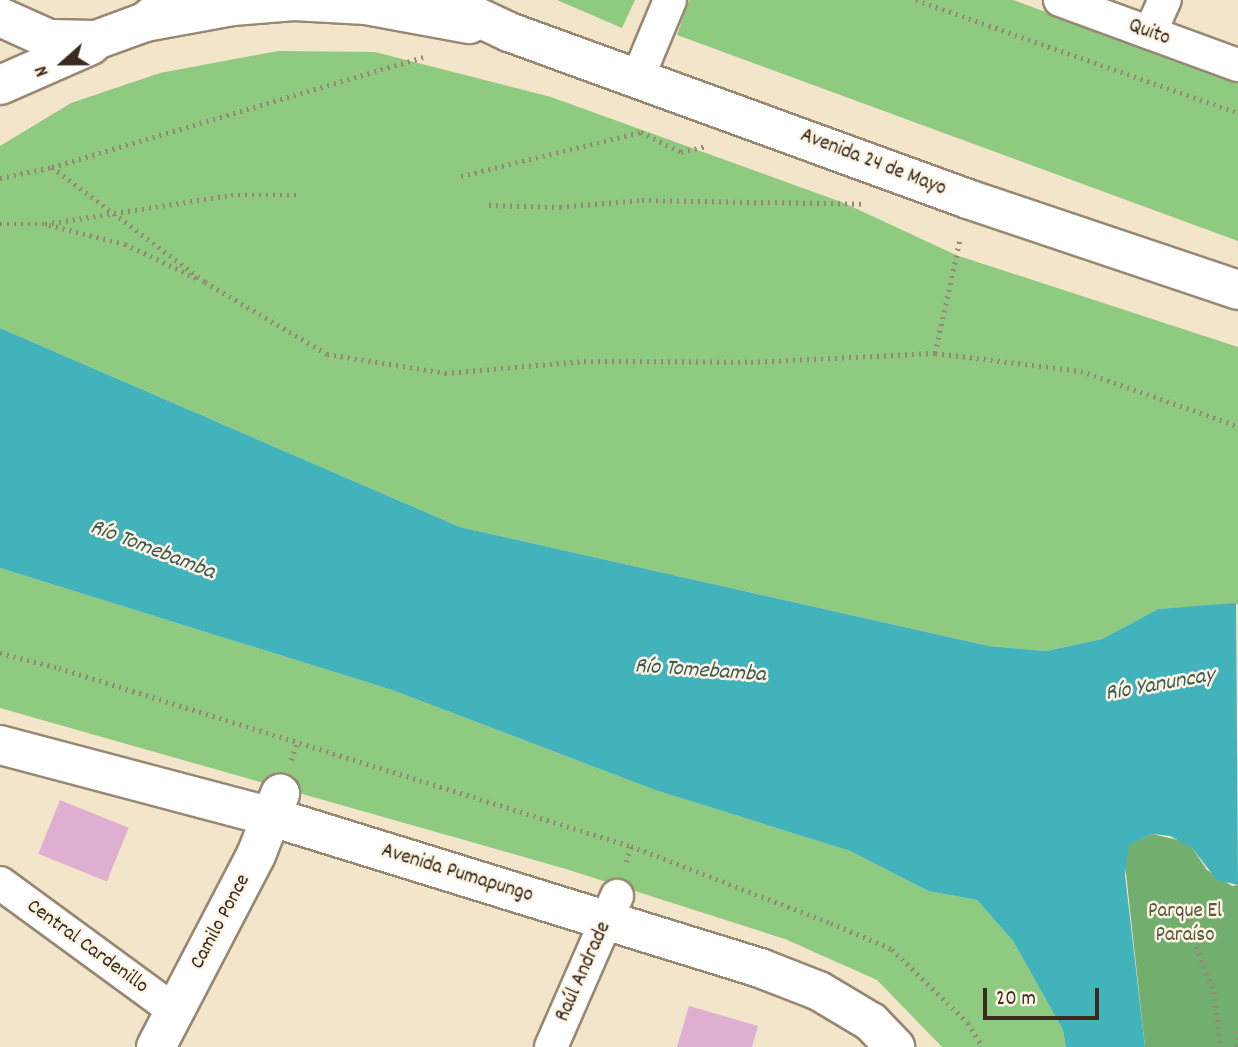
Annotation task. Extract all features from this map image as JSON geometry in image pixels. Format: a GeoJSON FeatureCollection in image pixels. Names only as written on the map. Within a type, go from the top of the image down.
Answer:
{"type":"FeatureCollection","features":[{"type":"Feature","properties":{"kind":"main road","name":"Avenida 24 de Mayo"},"geometry":{"type":"LineString","coordinates":[[441,0],[509,32],[968,199],[1238,290]]}},
{"type":"Feature","properties":{"kind":"main road","name":"Avenida 24 de Mayo"},"geometry":{"type":"LineString","coordinates":[[145,19],[233,6],[294,1],[366,5],[509,32]]}},
{"type":"Feature","properties":{"kind":"main road"},"geometry":{"type":"LineString","coordinates":[[0,17],[49,39],[96,40],[145,19]]}},
{"type":"Feature","properties":{"kind":"main road"},"geometry":{"type":"LineString","coordinates":[[0,85],[145,19]]}},
{"type":"Feature","properties":{"kind":"main road","name":"Avenida Pumapungo"},"geometry":{"type":"LineString","coordinates":[[0,745],[276,805],[612,908],[819,991],[871,1022],[895,1047]]}},
{"type":"Feature","properties":{"kind":"main road","name":"Camilo Ponce"},"geometry":{"type":"LineString","coordinates":[[156,1047],[276,805]]}},
{"type":"Feature","properties":{"kind":"street"},"geometry":{"type":"LineString","coordinates":[[638,77],[670,0]]}},
{"type":"Feature","properties":{"kind":"street","name":"Quito"},"geometry":{"type":"LineString","coordinates":[[1060,0],[1238,65]]}},
{"type":"Feature","properties":{"kind":"street"},"geometry":{"type":"LineString","coordinates":[[1150,33],[1165,0]]}},
{"type":"Feature","properties":{"kind":"street","name":"Central Cardenillo"},"geometry":{"type":"LineString","coordinates":[[0,883],[175,1010]]}},
{"type":"Feature","properties":{"kind":"street","name":"Raúl Andrade"},"geometry":{"type":"LineString","coordinates":[[551,1047],[612,908]]}},
{"type":"Feature","properties":{"kind":"path"},"geometry":{"type":"LineString","coordinates":[[916,0],[1238,113]]}},
{"type":"Feature","properties":{"kind":"path"},"geometry":{"type":"LineString","coordinates":[[0,178],[52,167],[430,55]]}},
{"type":"Feature","properties":{"kind":"path"},"geometry":{"type":"LineString","coordinates":[[461,176],[641,132],[681,152],[715,144]]}},
{"type":"Feature","properties":{"kind":"path"},"geometry":{"type":"LineString","coordinates":[[52,167],[115,211],[205,282]]}},
{"type":"Feature","properties":{"kind":"path"},"geometry":{"type":"LineString","coordinates":[[0,224],[45,224],[231,195],[300,195]]}},
{"type":"Feature","properties":{"kind":"path"},"geometry":{"type":"LineString","coordinates":[[935,353],[968,199]]}},
{"type":"Feature","properties":{"kind":"path"},"geometry":{"type":"LineString","coordinates":[[489,205],[560,207],[642,200],[874,204]]}},
{"type":"Feature","properties":{"kind":"path"},"geometry":{"type":"LineString","coordinates":[[45,224],[125,244],[205,282],[327,354],[445,373],[584,361],[751,362],[935,353],[1082,371],[1238,426]]}},
{"type":"Feature","properties":{"kind":"path"},"geometry":{"type":"LineString","coordinates":[[0,653],[631,846],[831,923],[892,949],[968,1023],[984,1047]]}},
{"type":"Feature","properties":{"kind":"path"},"geometry":{"type":"LineString","coordinates":[[1184,915],[1214,992],[1221,1047]]}},
{"type":"Feature","properties":{"kind":"path"},"geometry":{"type":"LineString","coordinates":[[1237,1047],[1238,1032]]}},
{"type":"Feature","properties":{"kind":"green space"},"geometry":{"type":"Polygon","coordinates":[[[557,0],[635,0],[622,28],[557,0]]]}},
{"type":"Feature","properties":{"kind":"green space"},"geometry":{"type":"Polygon","coordinates":[[[689,0],[1013,0],[1238,83],[1238,241],[677,35],[689,0]]]}},
{"type":"Feature","properties":{"kind":"green space"},"geometry":{"type":"Polygon","coordinates":[[[278,51],[375,52],[551,97],[844,203],[956,255],[1238,347],[1238,604],[1158,609],[1102,639],[1046,651],[989,646],[460,527],[0,328],[0,146],[71,103],[160,73],[278,51]]]}},
{"type":"Feature","properties":{"kind":"green space"},"geometry":{"type":"Polygon","coordinates":[[[0,568],[392,690],[655,790],[850,851],[928,891],[977,900],[1013,941],[1063,1030],[1066,1047],[942,1047],[877,980],[785,939],[566,869],[0,708],[0,568]]]}},
{"type":"Feature","properties":{"kind":"green space","name":"Parque El Paraíso"},"geometry":{"type":"Polygon","coordinates":[[[1152,834],[1182,841],[1192,848],[1207,870],[1232,886],[1238,885],[1238,1047],[1145,1047],[1124,855],[1128,845],[1152,834]]]}},
{"type":"Feature","properties":{"kind":"water"},"geometry":{"type":"Polygon","coordinates":[[[0,328],[460,527],[989,646],[1046,651],[1102,639],[1158,609],[1236,603],[1238,885],[1217,880],[1192,848],[1170,836],[1152,834],[1129,845],[1125,875],[1145,1047],[1066,1047],[1063,1030],[1013,941],[977,900],[928,891],[850,851],[655,790],[392,690],[0,568],[0,328]]]}},
{"type":"Feature","properties":{"kind":"building"},"geometry":{"type":"Polygon","coordinates":[[[60,800],[129,828],[107,881],[38,854],[60,800]]]}},
{"type":"Feature","properties":{"kind":"building"},"geometry":{"type":"Polygon","coordinates":[[[689,1006],[758,1026],[752,1047],[677,1047],[689,1006]]]}},
{"type":"Feature","properties":{"kind":"water label","name":"Río Tomebamba"},"geometry":{"type":"Point","coordinates":[152,551]}},
{"type":"Feature","properties":{"kind":"water label","name":"Río Tomebamba"},"geometry":{"type":"Point","coordinates":[700,672]}},
{"type":"Feature","properties":{"kind":"water label","name":"Río Yanuncay"},"geometry":{"type":"Point","coordinates":[1160,686]}}]}
